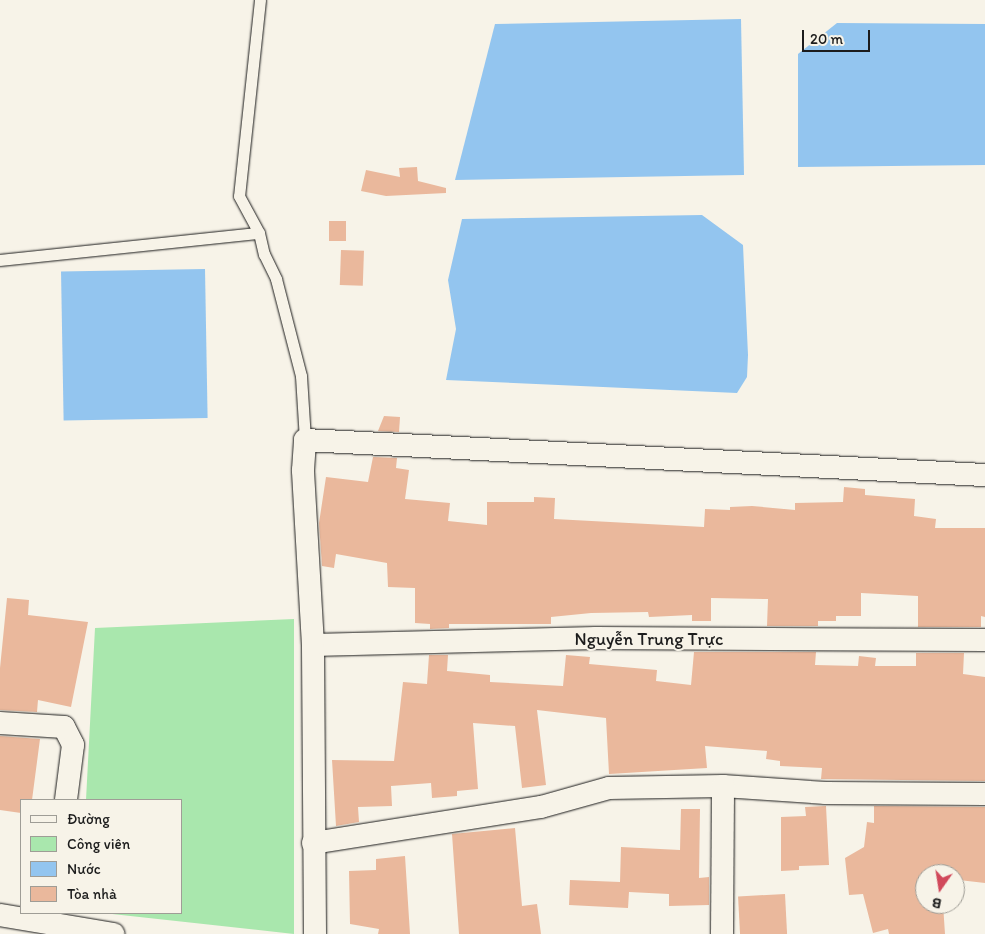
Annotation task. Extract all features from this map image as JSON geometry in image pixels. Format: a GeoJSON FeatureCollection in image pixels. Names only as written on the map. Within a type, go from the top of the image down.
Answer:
{"type":"FeatureCollection","features":[{"type":"Feature","properties":{"kind":"street"},"geometry":{"type":"LineString","coordinates":[[315,934],[312,843],[314,645],[303,470],[305,440],[985,475]]}},
{"type":"Feature","properties":{"kind":"street","name":"Nguyễn Trung Trực"},"geometry":{"type":"LineString","coordinates":[[314,645],[596,638],[985,640]]}},
{"type":"Feature","properties":{"kind":"street"},"geometry":{"type":"LineString","coordinates":[[0,723],[64,726],[73,745],[66,799]]}},
{"type":"Feature","properties":{"kind":"street"},"geometry":{"type":"LineString","coordinates":[[312,843],[541,807],[609,788],[723,786],[826,793],[985,794]]}},
{"type":"Feature","properties":{"kind":"street"},"geometry":{"type":"LineString","coordinates":[[722,934],[723,786]]}},
{"type":"Feature","properties":{"kind":"street"},"geometry":{"type":"LineString","coordinates":[[0,915],[54,919],[113,934]]}},
{"type":"Feature","properties":{"kind":"lane"},"geometry":{"type":"LineString","coordinates":[[260,0],[239,196],[259,233],[264,254],[276,279],[301,376],[305,440]]}},
{"type":"Feature","properties":{"kind":"lane"},"geometry":{"type":"LineString","coordinates":[[0,260],[259,233]]}},
{"type":"Feature","properties":{"kind":"green space"},"geometry":{"type":"Polygon","coordinates":[[[294,619],[294,934],[112,914],[182,914],[182,799],[86,799],[95,628],[294,619]]]}},
{"type":"Feature","properties":{"kind":"water"},"geometry":{"type":"Polygon","coordinates":[[[741,19],[744,175],[455,180],[495,24],[741,19]]]}},
{"type":"Feature","properties":{"kind":"water"},"geometry":{"type":"Polygon","coordinates":[[[837,23],[985,24],[985,165],[798,167],[798,54],[837,23]]]}},
{"type":"Feature","properties":{"kind":"water"},"geometry":{"type":"Polygon","coordinates":[[[702,215],[743,245],[748,355],[747,377],[737,393],[446,380],[456,329],[448,280],[462,219],[702,215]]]}},
{"type":"Feature","properties":{"kind":"water"},"geometry":{"type":"Polygon","coordinates":[[[205,269],[208,418],[64,420],[61,272],[205,269]]]}},
{"type":"Feature","properties":{"kind":"building"},"geometry":{"type":"Polygon","coordinates":[[[417,167],[418,181],[446,188],[446,193],[386,196],[361,191],[366,170],[400,177],[399,168],[417,167]]]}},
{"type":"Feature","properties":{"kind":"building"},"geometry":{"type":"Polygon","coordinates":[[[329,221],[346,221],[346,241],[329,241],[329,221]]]}},
{"type":"Feature","properties":{"kind":"building"},"geometry":{"type":"Polygon","coordinates":[[[341,250],[364,251],[363,286],[340,285],[341,250]]]}},
{"type":"Feature","properties":{"kind":"building"},"geometry":{"type":"Polygon","coordinates":[[[384,416],[400,417],[399,432],[378,431],[384,416]]]}},
{"type":"Feature","properties":{"kind":"building"},"geometry":{"type":"Polygon","coordinates":[[[373,457],[397,458],[396,468],[409,470],[405,499],[450,503],[448,521],[487,525],[487,502],[534,502],[534,497],[555,498],[554,519],[704,527],[705,509],[730,510],[730,507],[752,506],[795,510],[795,503],[843,502],[844,487],[865,489],[865,495],[915,499],[914,516],[936,519],[935,528],[985,528],[985,617],[981,616],[981,627],[918,627],[918,596],[861,593],[861,616],[836,616],[836,621],[818,621],[818,626],[767,626],[768,599],[711,598],[711,621],[692,621],[692,615],[649,617],[648,612],[591,613],[551,617],[551,624],[449,624],[449,628],[430,629],[430,624],[415,623],[415,588],[388,587],[387,563],[336,554],[334,568],[322,566],[319,523],[326,477],[368,482],[373,457]]]}},
{"type":"Feature","properties":{"kind":"building"},"geometry":{"type":"Polygon","coordinates":[[[7,598],[29,600],[28,615],[88,622],[71,707],[38,700],[37,712],[0,710],[0,668],[7,598]]]}},
{"type":"Feature","properties":{"kind":"building"},"geometry":{"type":"Polygon","coordinates":[[[694,652],[816,652],[815,665],[858,666],[859,656],[876,658],[875,666],[916,666],[916,653],[964,653],[963,674],[985,677],[985,781],[821,779],[822,768],[780,766],[780,761],[766,759],[767,751],[705,746],[707,768],[609,774],[606,718],[537,710],[546,785],[522,788],[515,726],[473,723],[478,789],[457,791],[457,796],[432,798],[431,783],[391,786],[392,806],[358,807],[359,822],[336,826],[332,760],[394,761],[403,682],[427,684],[429,655],[448,655],[447,671],[490,675],[490,682],[563,686],[566,655],[590,657],[589,664],[657,670],[656,681],[691,685],[694,652]]]}},
{"type":"Feature","properties":{"kind":"building"},"geometry":{"type":"Polygon","coordinates":[[[0,736],[40,739],[32,799],[20,799],[20,813],[0,810],[0,736]]]}},
{"type":"Feature","properties":{"kind":"building"},"geometry":{"type":"Polygon","coordinates":[[[826,806],[829,865],[799,866],[799,870],[781,871],[781,817],[806,816],[805,807],[826,806]]]}},
{"type":"Feature","properties":{"kind":"building"},"geometry":{"type":"Polygon","coordinates":[[[874,806],[985,807],[985,883],[965,881],[965,864],[915,864],[915,914],[944,914],[945,934],[889,934],[888,929],[873,933],[863,894],[849,895],[845,858],[864,847],[867,822],[874,823],[874,806]]]}},
{"type":"Feature","properties":{"kind":"building"},"geometry":{"type":"Polygon","coordinates":[[[681,809],[700,809],[699,878],[709,877],[709,905],[669,906],[669,894],[629,892],[628,908],[569,905],[570,880],[620,882],[621,847],[680,850],[681,809]]]}},
{"type":"Feature","properties":{"kind":"building"},"geometry":{"type":"Polygon","coordinates":[[[515,828],[522,906],[537,904],[541,934],[459,934],[452,834],[515,828]]]}},
{"type":"Feature","properties":{"kind":"building"},"geometry":{"type":"Polygon","coordinates":[[[405,856],[410,934],[378,934],[379,929],[350,924],[349,871],[376,870],[376,859],[405,856]]]}},
{"type":"Feature","properties":{"kind":"building"},"geometry":{"type":"Polygon","coordinates":[[[785,894],[787,934],[740,934],[738,896],[785,894]]]}}]}
